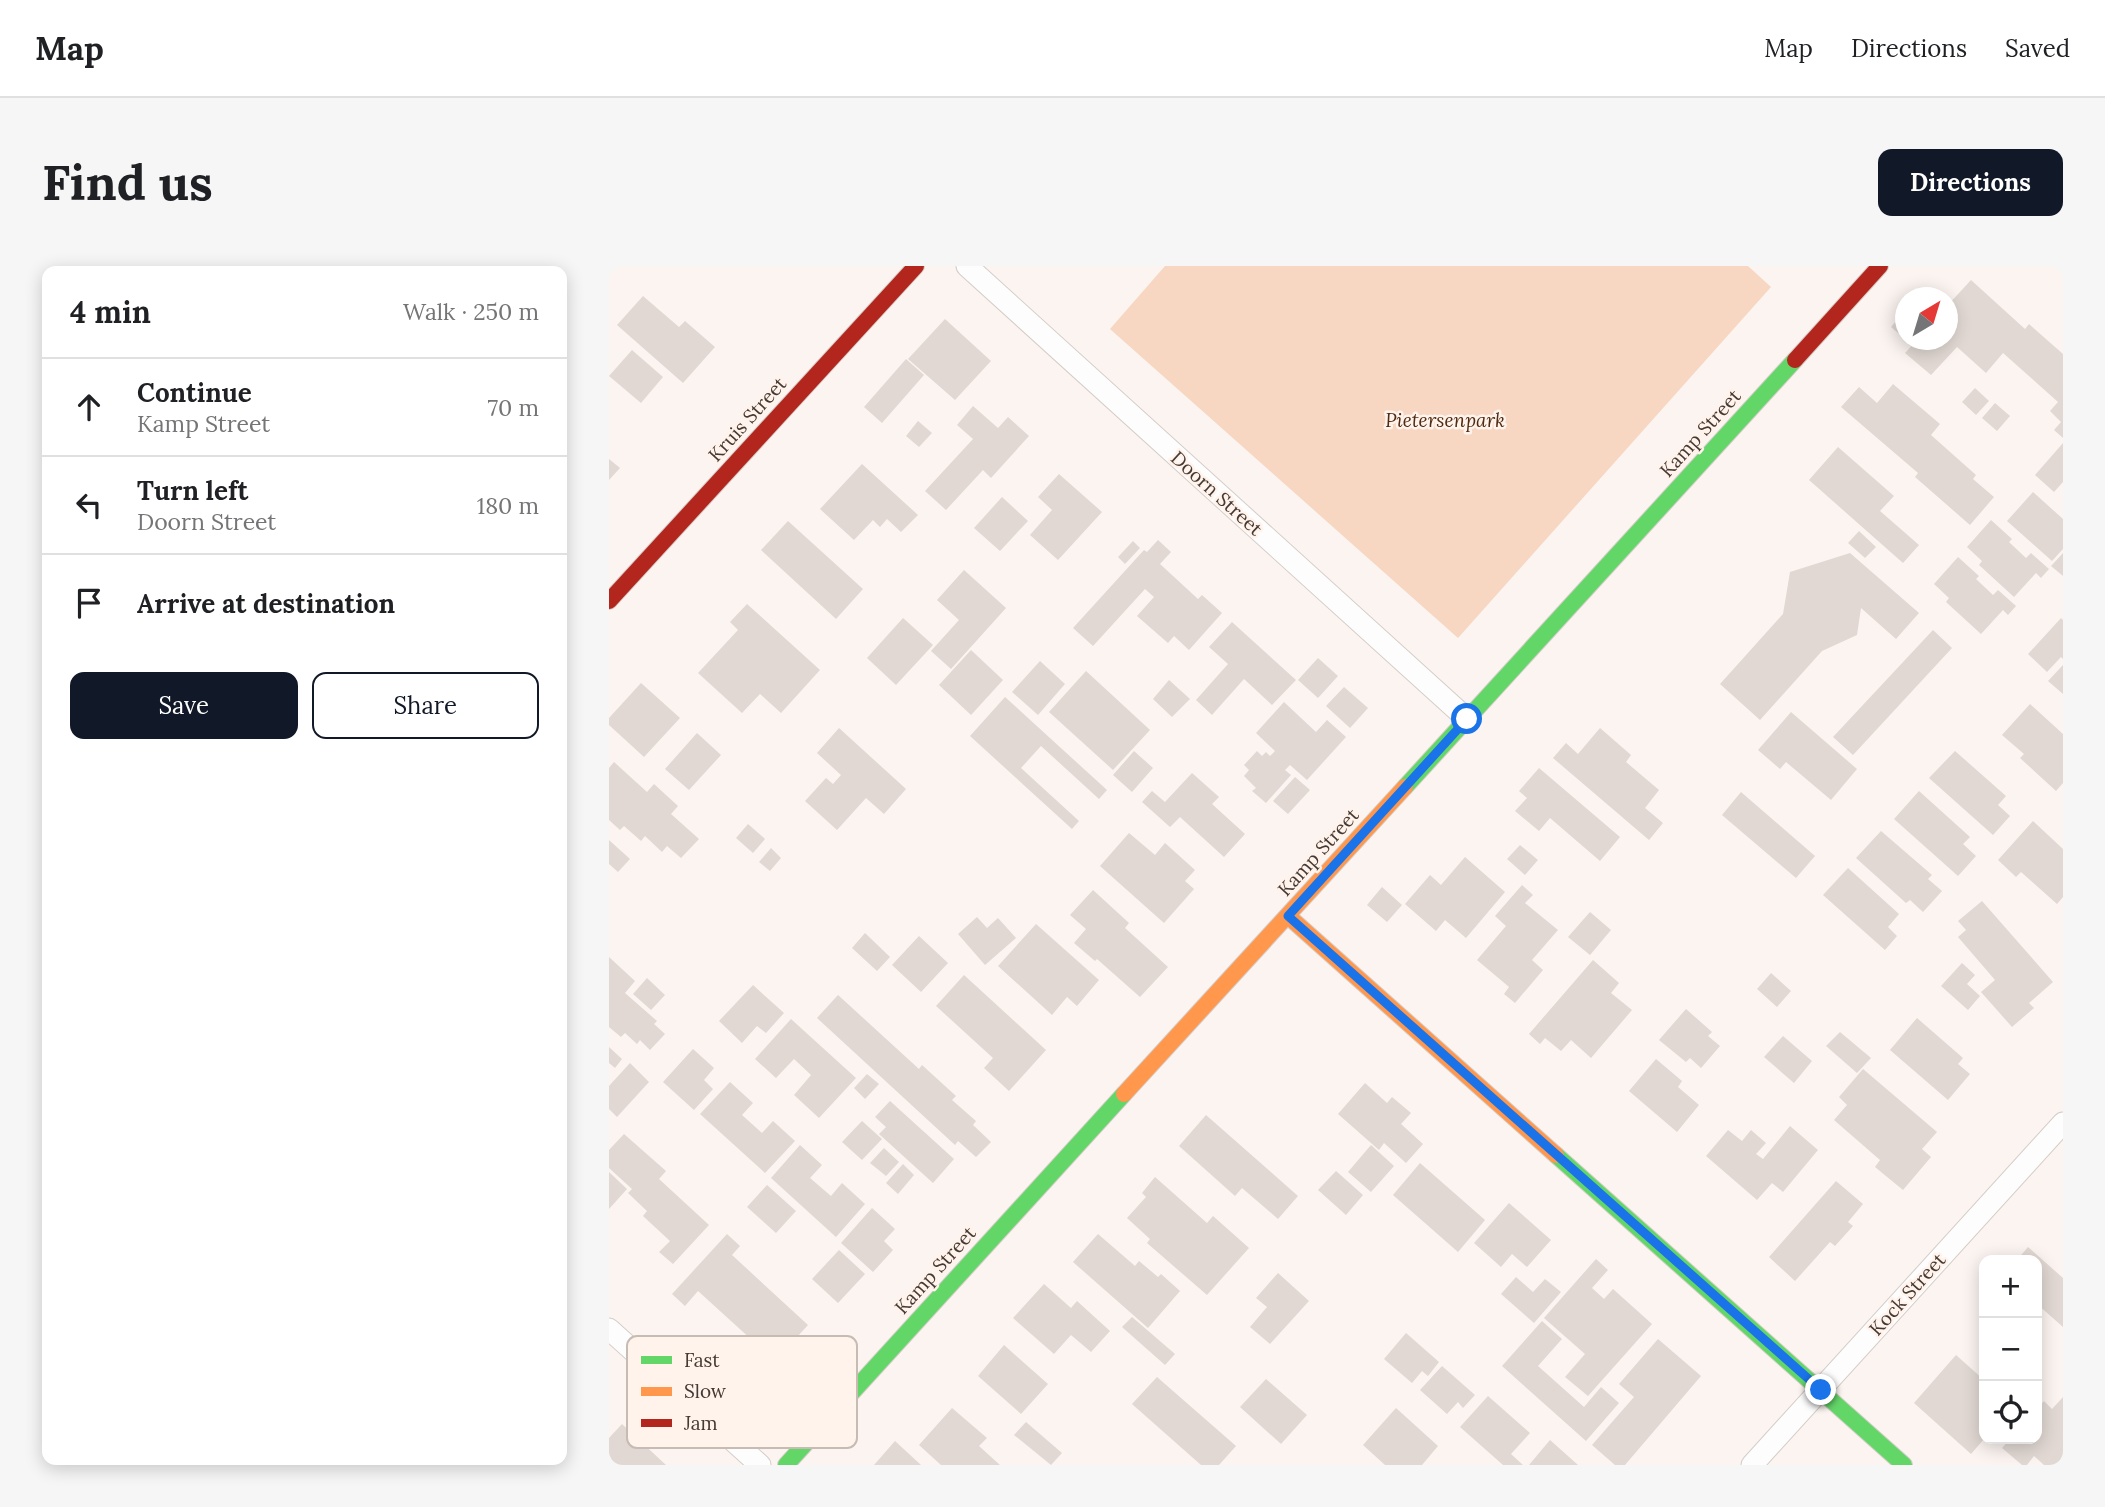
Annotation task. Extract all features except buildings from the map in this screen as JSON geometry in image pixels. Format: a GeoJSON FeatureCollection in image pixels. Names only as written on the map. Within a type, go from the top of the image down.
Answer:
{"type":"FeatureCollection","features":[{"type":"Feature","properties":{"kind":"street","name":"Kruis Street"},"geometry":{"type":"LineString","coordinates":[[609,601],[916,266]]}},
{"type":"Feature","properties":{"kind":"street","name":"Doorn Street"},"geometry":{"type":"LineString","coordinates":[[967,266],[1467,719]]}},
{"type":"Feature","properties":{"kind":"street","name":"Kamp Street"},"geometry":{"type":"LineString","coordinates":[[857,1387],[1880,266]]}},
{"type":"Feature","properties":{"kind":"street"},"geometry":{"type":"LineString","coordinates":[[1288,916],[1905,1465]]}},
{"type":"Feature","properties":{"kind":"street","name":"Kock Street"},"geometry":{"type":"LineString","coordinates":[[1752,1465],[2063,1123]]}},
{"type":"Feature","properties":{"kind":"street"},"geometry":{"type":"LineString","coordinates":[[609,1329],[627,1345]]}},
{"type":"Feature","properties":{"kind":"street"},"geometry":{"type":"LineString","coordinates":[[740,1448],[759,1465]]}},
{"type":"Feature","properties":{"kind":"street","name":"Kamp Street"},"geometry":{"type":"LineString","coordinates":[[786,1465],[802,1448]]}},
{"type":"Feature","properties":{"kind":"green space","name":"Pietersenpark"},"geometry":{"type":"Polygon","coordinates":[[[1165,266],[1748,266],[1771,287],[1458,638],[1110,329],[1165,266]]]}},
{"type":"Feature","properties":{"kind":"traffic: fast"},"geometry":{"type":"LineString","coordinates":[[1405,787],[1795,360]]}},
{"type":"Feature","properties":{"kind":"traffic: fast"},"geometry":{"type":"LineString","coordinates":[[857,1387],[1124,1094]]}},
{"type":"Feature","properties":{"kind":"traffic: fast"},"geometry":{"type":"LineString","coordinates":[[1556,1155],[1904,1465]]}},
{"type":"Feature","properties":{"kind":"traffic: fast"},"geometry":{"type":"LineString","coordinates":[[786,1465],[801,1448]]}},
{"type":"Feature","properties":{"kind":"traffic: slow"},"geometry":{"type":"LineString","coordinates":[[1124,1094],[1405,787]]}},
{"type":"Feature","properties":{"kind":"traffic: slow"},"geometry":{"type":"LineString","coordinates":[[1288,916],[1556,1155]]}},
{"type":"Feature","properties":{"kind":"traffic: jam"},"geometry":{"type":"LineString","coordinates":[[609,601],[916,266]]}},
{"type":"Feature","properties":{"kind":"traffic: jam"},"geometry":{"type":"LineString","coordinates":[[1795,360],[1880,266]]}},
{"type":"Feature","properties":{"kind":"route"},"geometry":{"type":"LineString","coordinates":[[1467,719],[1288,916],[1821,1390]]}}]}
